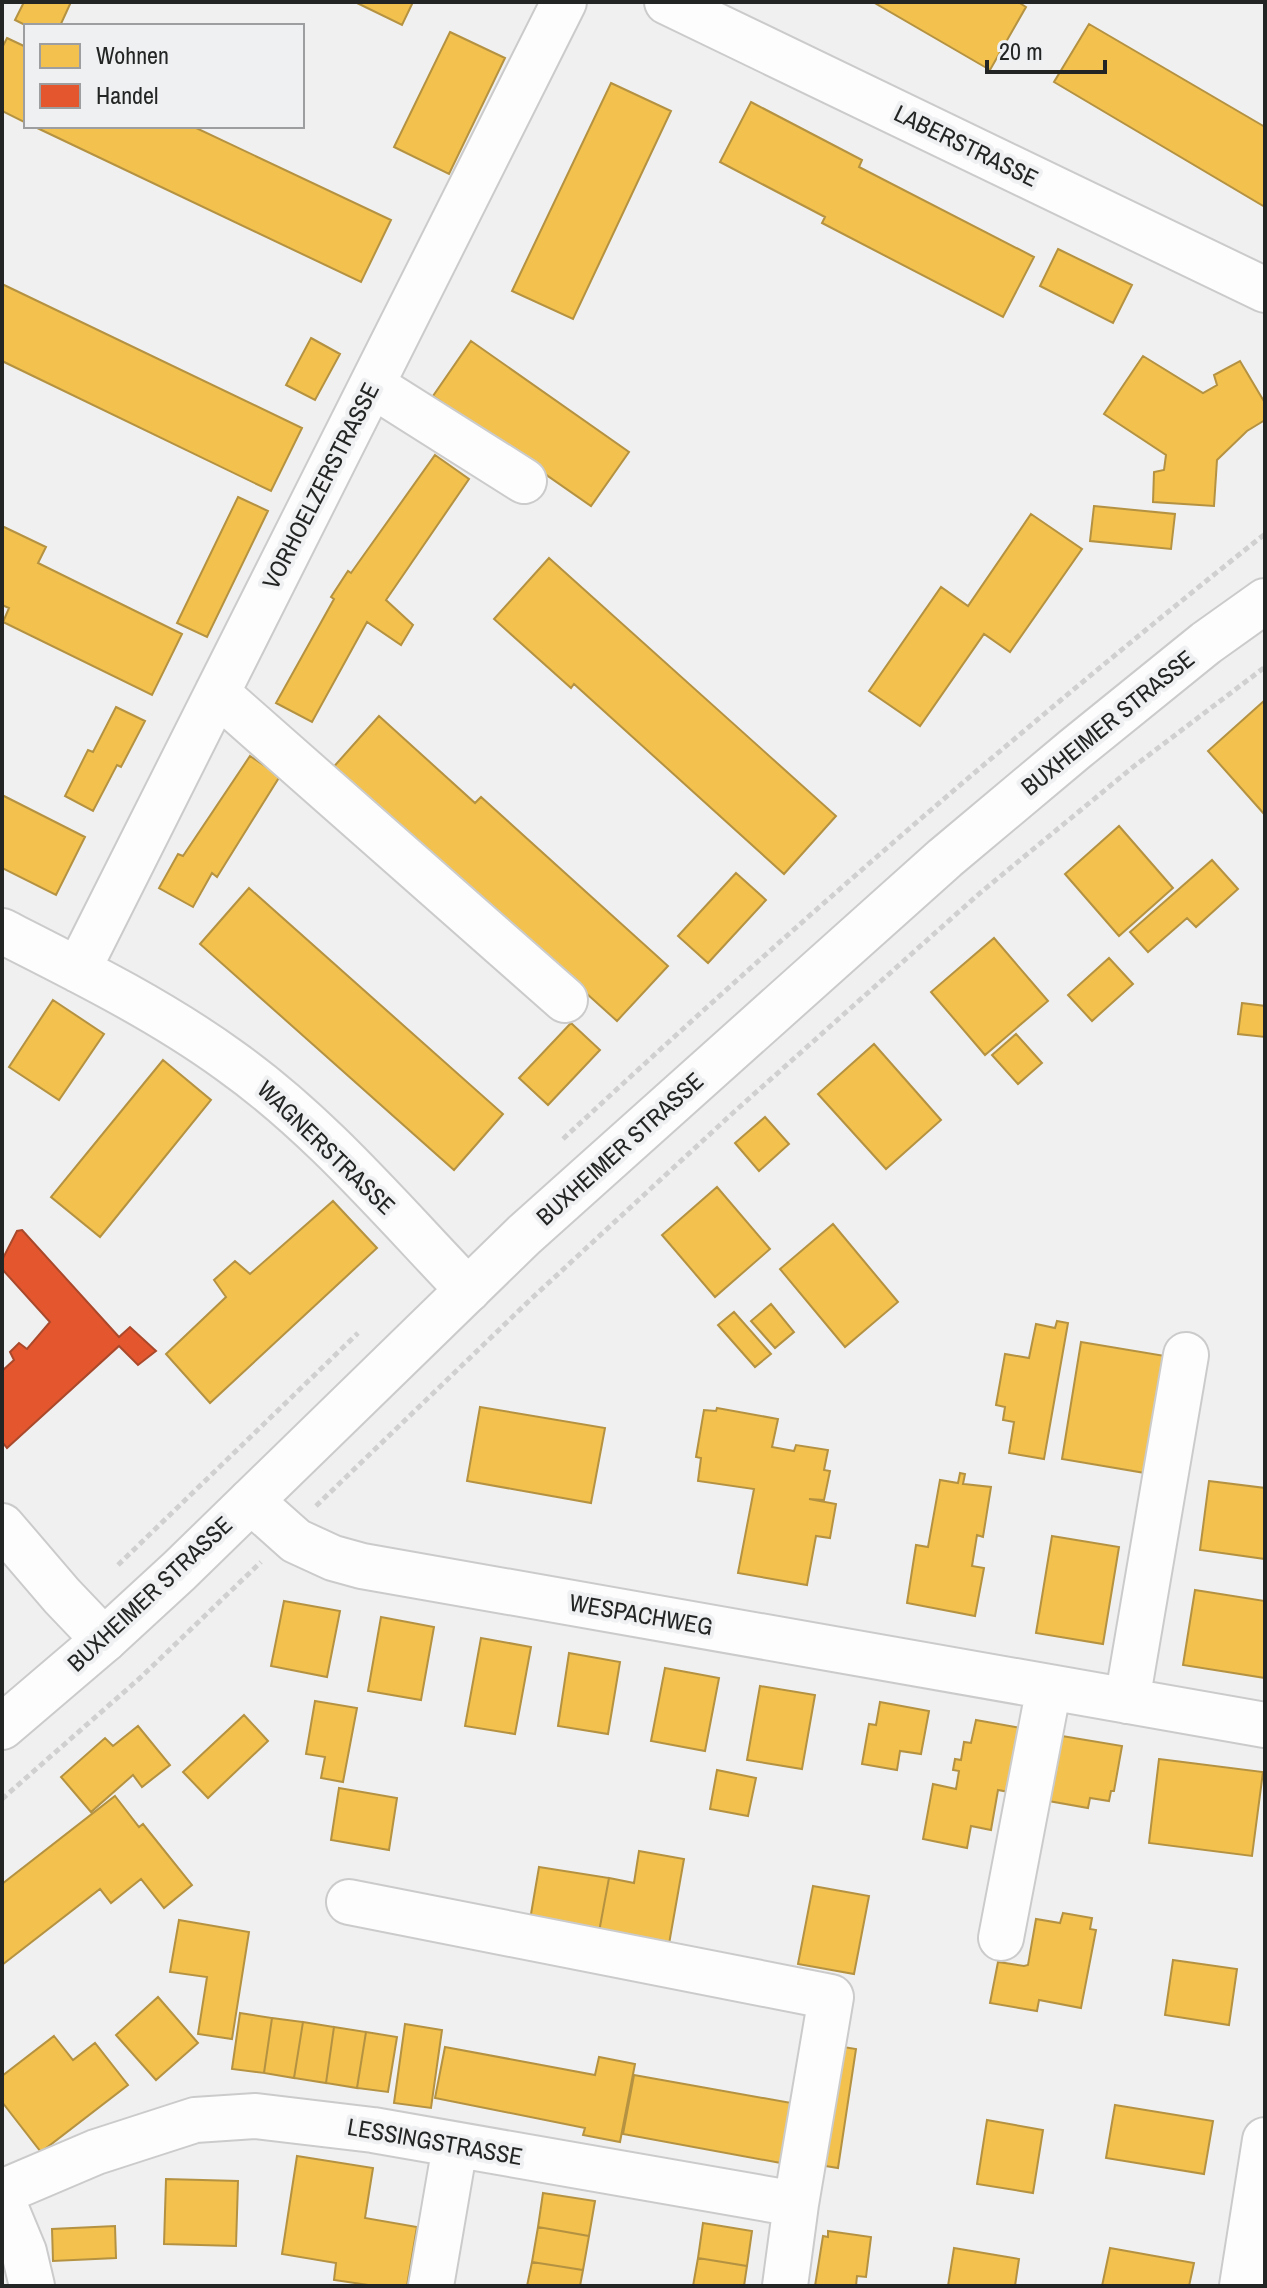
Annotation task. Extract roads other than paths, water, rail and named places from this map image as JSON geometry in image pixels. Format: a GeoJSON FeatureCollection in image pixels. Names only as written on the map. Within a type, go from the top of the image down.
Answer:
{"type":"FeatureCollection","features":[{"type":"Feature","properties":{"kind":"street","name":"VORHOELZERSTRASSE"},"geometry":{"type":"LineString","coordinates":[[78,970],[564,2]]}},
{"type":"Feature","properties":{"kind":"street","name":"LABERSTRASSE"},"geometry":{"type":"LineString","coordinates":[[671,3],[1265,290]]}},
{"type":"Feature","properties":{"kind":"street"},"geometry":{"type":"LineString","coordinates":[[372,385],[524,481]]}},
{"type":"Feature","properties":{"kind":"street","name":"BUXHEIMER STRASSE"},"geometry":{"type":"LineString","coordinates":[[2,1727],[179,1571],[548,1214],[945,858],[1206,643],[1265,601]]}},
{"type":"Feature","properties":{"kind":"street"},"geometry":{"type":"LineString","coordinates":[[217,693],[565,1000]]}},
{"type":"Feature","properties":{"kind":"street","name":"WAGNERSTRASSE"},"geometry":{"type":"LineString","coordinates":[[2,931],[186,1031],[230,1060],[305,1122],[468,1290]]}},
{"type":"Feature","properties":{"kind":"street"},"geometry":{"type":"LineString","coordinates":[[1127,1701],[1186,1355]]}},
{"type":"Feature","properties":{"kind":"street","name":"WESPACHWEG"},"geometry":{"type":"LineString","coordinates":[[251,1501],[296,1541],[333,1558],[362,1566],[1265,1725]]}},
{"type":"Feature","properties":{"kind":"street"},"geometry":{"type":"LineString","coordinates":[[2,1526],[104,1640]]}},
{"type":"Feature","properties":{"kind":"street"},"geometry":{"type":"LineString","coordinates":[[1001,1938],[1049,1687]]}},
{"type":"Feature","properties":{"kind":"street"},"geometry":{"type":"LineString","coordinates":[[349,1902],[831,1997],[785,2286]]}},
{"type":"Feature","properties":{"kind":"street","name":"LESSINGSTRASSE"},"geometry":{"type":"LineString","coordinates":[[2,2192],[96,2152],[195,2120],[256,2116],[373,2130],[796,2204]]}},
{"type":"Feature","properties":{"kind":"street"},"geometry":{"type":"LineString","coordinates":[[1242,2286],[1265,2140]]}},
{"type":"Feature","properties":{"kind":"street"},"geometry":{"type":"LineString","coordinates":[[431,2286],[455,2146]]}},
{"type":"Feature","properties":{"kind":"street"},"geometry":{"type":"LineString","coordinates":[[2,2199],[24,2252],[32,2286]]}}]}
